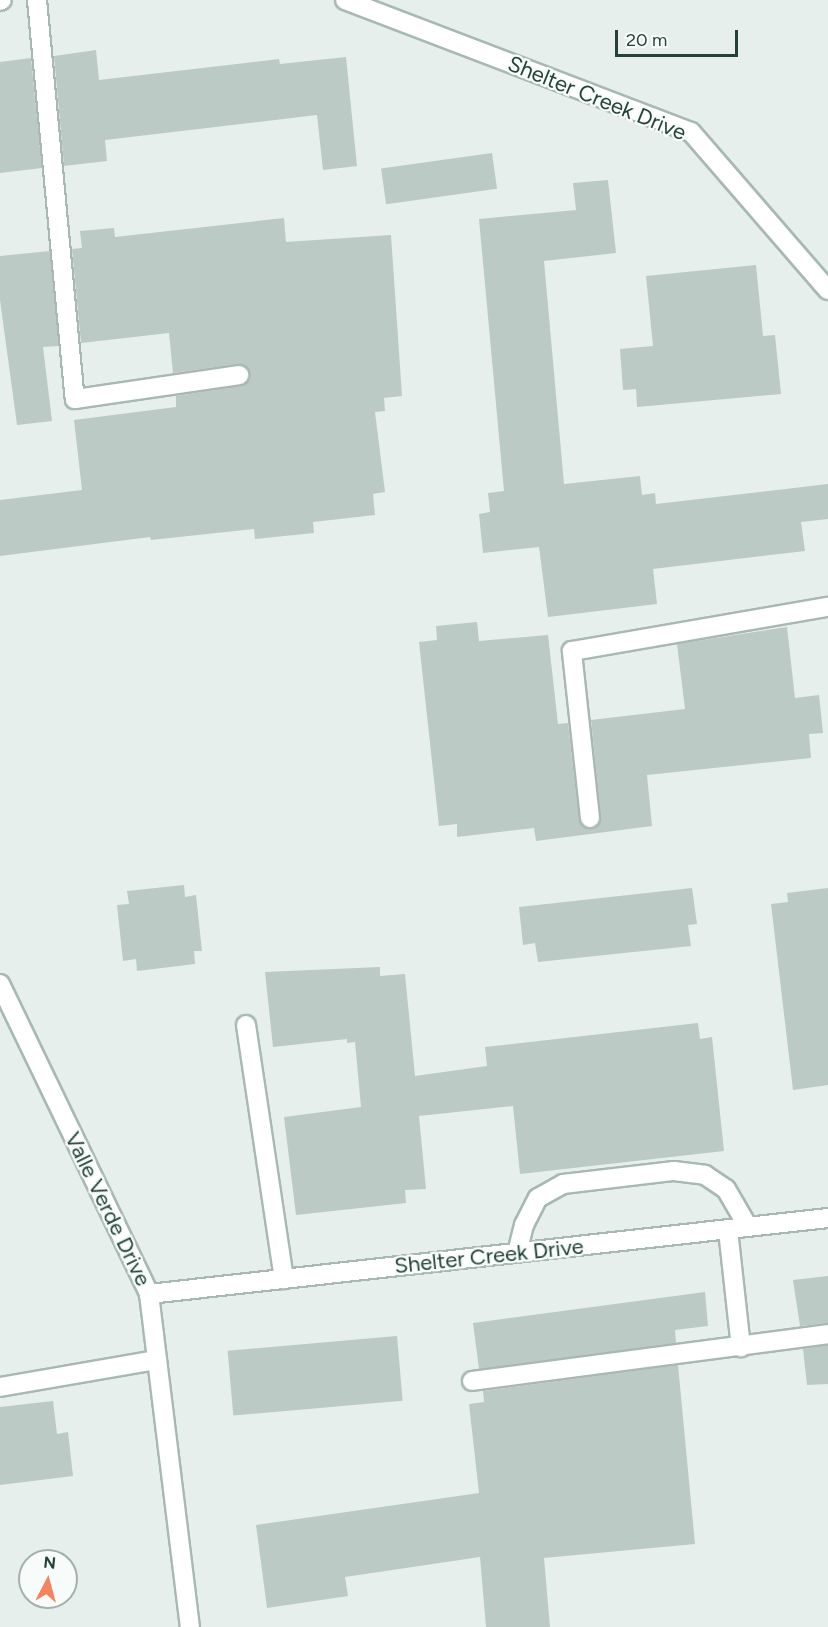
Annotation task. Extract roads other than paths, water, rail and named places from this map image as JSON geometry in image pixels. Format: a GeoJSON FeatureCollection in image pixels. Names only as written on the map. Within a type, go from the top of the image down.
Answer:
{"type":"FeatureCollection","features":[{"type":"Feature","properties":{"kind":"street"},"geometry":{"type":"LineString","coordinates":[[37,0],[75,399],[239,375]]}},
{"type":"Feature","properties":{"kind":"street","name":"Shelter Creek Drive"},"geometry":{"type":"LineString","coordinates":[[345,0],[691,132],[828,290]]}},
{"type":"Feature","properties":{"kind":"street"},"geometry":{"type":"LineString","coordinates":[[590,818],[572,651],[828,607]]}},
{"type":"Feature","properties":{"kind":"street","name":"Valle Verde Drive"},"geometry":{"type":"LineString","coordinates":[[0,984],[149,1294],[190,1627]]}},
{"type":"Feature","properties":{"kind":"street"},"geometry":{"type":"LineString","coordinates":[[246,1025],[284,1279]]}},
{"type":"Feature","properties":{"kind":"street"},"geometry":{"type":"LineString","coordinates":[[517,1253],[524,1225],[538,1198],[563,1184],[663,1172],[705,1175],[726,1188],[748,1227]]}},
{"type":"Feature","properties":{"kind":"street","name":"Shelter Creek Drive"},"geometry":{"type":"LineString","coordinates":[[149,1294],[828,1218]]}},
{"type":"Feature","properties":{"kind":"street"},"geometry":{"type":"LineString","coordinates":[[728,1230],[741,1347]]}},
{"type":"Feature","properties":{"kind":"street"},"geometry":{"type":"LineString","coordinates":[[472,1381],[828,1334]]}},
{"type":"Feature","properties":{"kind":"street"},"geometry":{"type":"LineString","coordinates":[[0,1387],[157,1360]]}}]}
